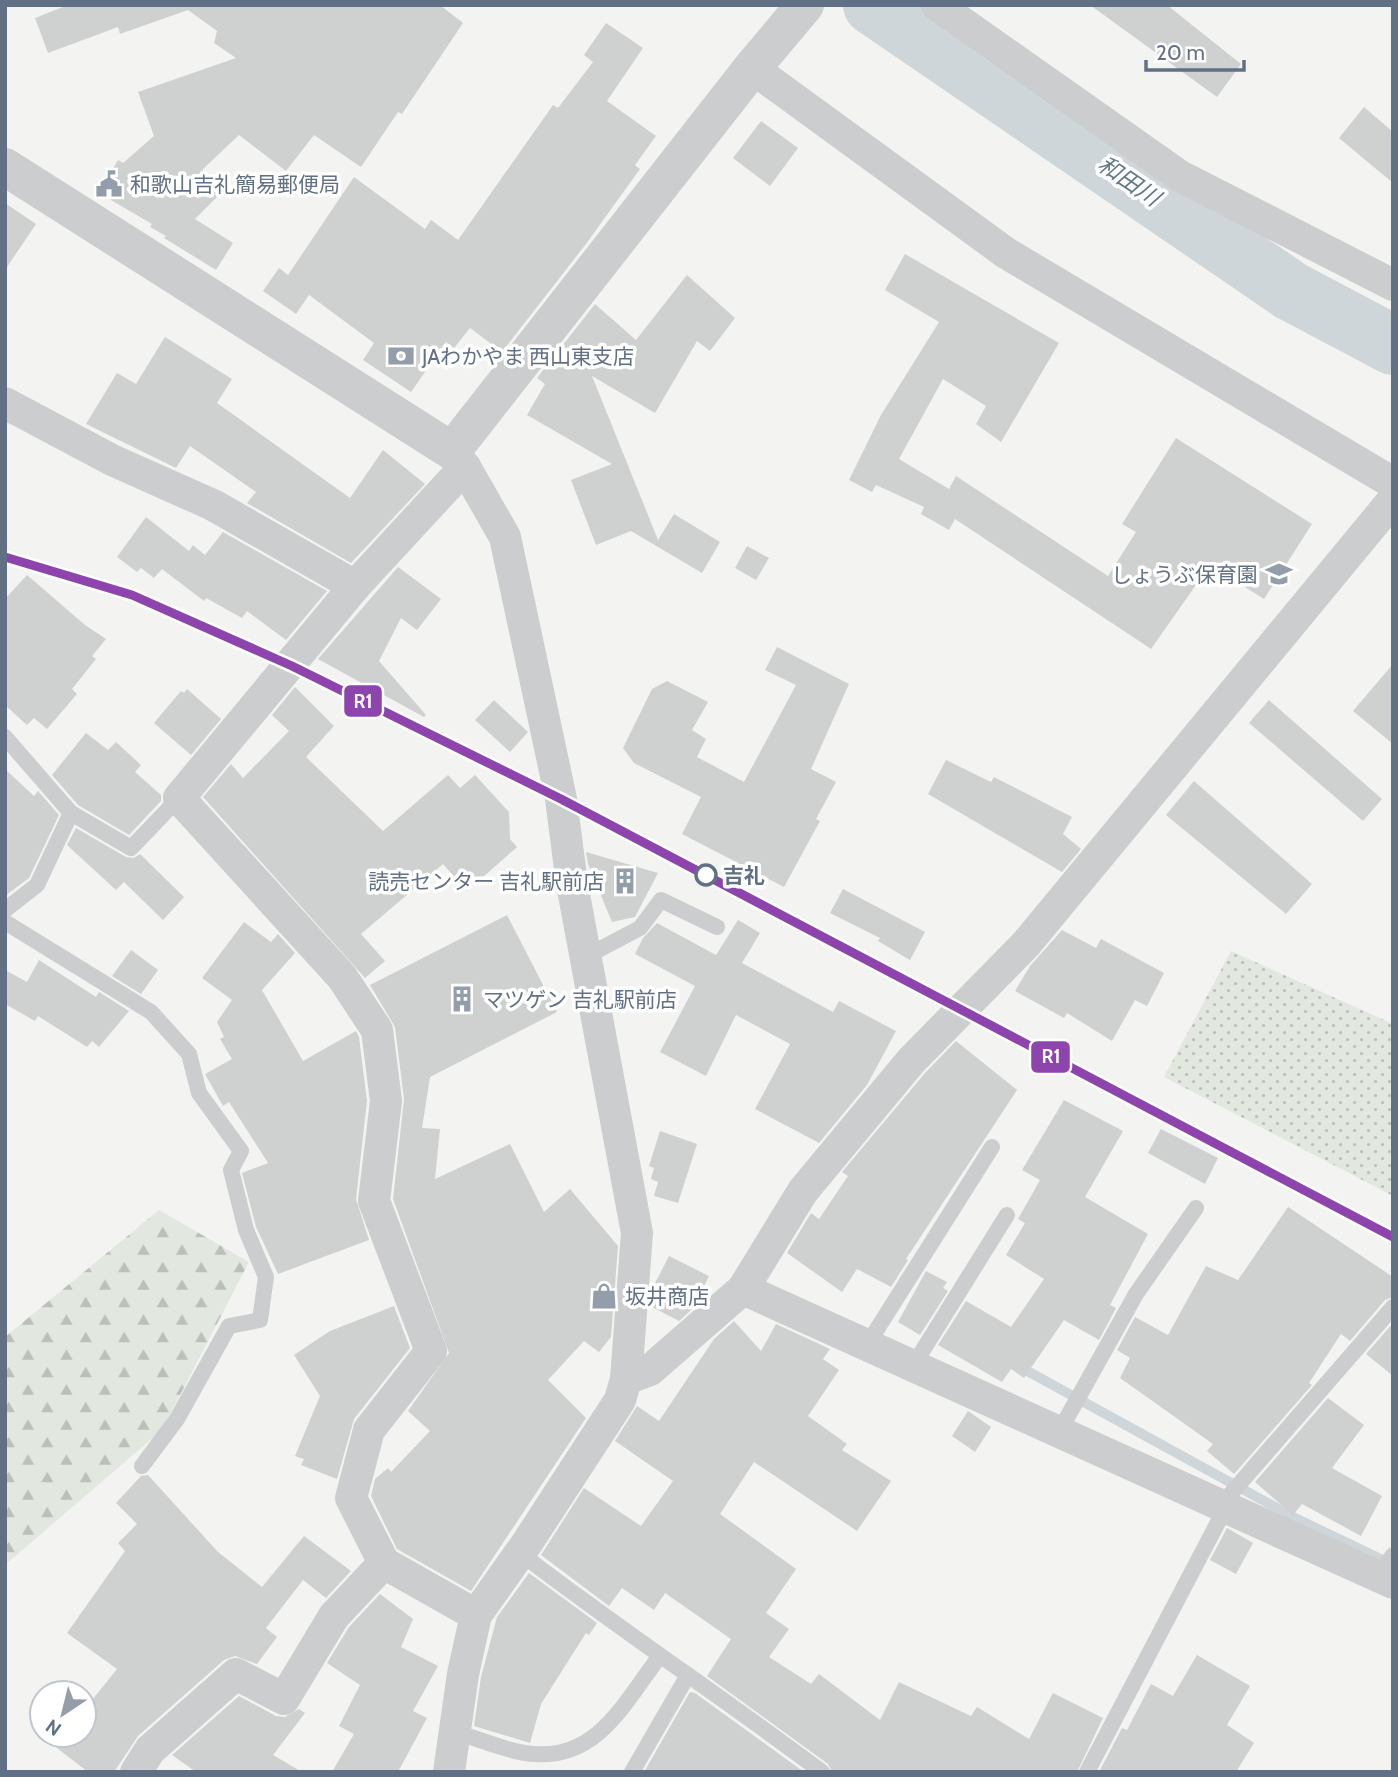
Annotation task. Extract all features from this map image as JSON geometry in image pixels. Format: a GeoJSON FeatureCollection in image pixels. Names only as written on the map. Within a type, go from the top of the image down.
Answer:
{"type":"FeatureCollection","features":[{"type":"Feature","properties":{"kind":"street"},"geometry":{"type":"LineString","coordinates":[[476,1615],[384,1563],[351,1498],[369,1430],[431,1351],[374,1201],[386,1101],[377,1030],[342,977],[179,798],[458,459],[752,68],[805,5]]}},
{"type":"Feature","properties":{"kind":"street"},"geometry":{"type":"LineString","coordinates":[[937,5],[1180,177],[1393,285]]}},
{"type":"Feature","properties":{"kind":"street"},"geometry":{"type":"LineString","coordinates":[[752,68],[1006,253],[1393,483]]}},
{"type":"Feature","properties":{"kind":"street"},"geometry":{"type":"LineString","coordinates":[[5,167],[458,459],[505,537],[561,799],[585,957],[637,1233],[626,1379],[620,1400],[476,1615],[449,1772]]}},
{"type":"Feature","properties":{"kind":"street"},"geometry":{"type":"LineString","coordinates":[[5,403],[111,460],[213,505],[355,586]]}},
{"type":"Feature","properties":{"kind":"street"},"geometry":{"type":"LineString","coordinates":[[626,1379],[650,1370],[743,1289],[803,1191],[911,1061],[1026,944],[1393,500]]}},
{"type":"Feature","properties":{"kind":"street"},"geometry":{"type":"LineString","coordinates":[[743,1289],[1223,1506],[1388,1572]]}},
{"type":"Feature","properties":{"kind":"street"},"geometry":{"type":"LineString","coordinates":[[136,1772],[150,1750],[236,1674],[284,1699],[334,1616],[384,1563]]}},
{"type":"Feature","properties":{"kind":"lane"},"geometry":{"type":"LineString","coordinates":[[5,737],[71,813],[131,848],[179,798]]}},
{"type":"Feature","properties":{"kind":"lane"},"geometry":{"type":"LineString","coordinates":[[5,910],[37,885],[71,813]]}},
{"type":"Feature","properties":{"kind":"lane"},"geometry":{"type":"LineString","coordinates":[[585,957],[640,928],[661,900],[717,927]]}},
{"type":"Feature","properties":{"kind":"lane"},"geometry":{"type":"LineString","coordinates":[[5,922],[151,1012],[189,1054],[199,1093],[241,1151],[231,1170],[246,1230],[266,1277],[260,1320],[229,1326],[177,1419],[142,1466]]}},
{"type":"Feature","properties":{"kind":"lane"},"geometry":{"type":"LineString","coordinates":[[867,1345],[992,1147]]}},
{"type":"Feature","properties":{"kind":"lane"},"geometry":{"type":"LineString","coordinates":[[1059,1432],[1136,1294],[1196,1208]]}},
{"type":"Feature","properties":{"kind":"lane"},"geometry":{"type":"LineString","coordinates":[[913,1366],[1007,1214]]}},
{"type":"Feature","properties":{"kind":"lane"},"geometry":{"type":"LineString","coordinates":[[1087,1772],[1223,1506],[1393,1307]]}},
{"type":"Feature","properties":{"kind":"lane"},"geometry":{"type":"LineString","coordinates":[[520,1553],[822,1772]]}},
{"type":"Feature","properties":{"kind":"lane"},"geometry":{"type":"LineString","coordinates":[[455,1732],[533,1754],[569,1752],[598,1736],[660,1657]]}},
{"type":"Feature","properties":{"kind":"lane"},"geometry":{"type":"LineString","coordinates":[[632,1772],[688,1675]]}},
{"type":"Feature","properties":{"kind":"green space"},"geometry":{"type":"Polygon","coordinates":[[[1231,951],[1393,1024],[1393,1196],[1164,1077],[1231,951]]]}},
{"type":"Feature","properties":{"kind":"green space"},"geometry":{"type":"Polygon","coordinates":[[[159,1210],[249,1262],[162,1430],[5,1565],[5,1337],[159,1210]]]}},
{"type":"Feature","properties":{"kind":"building"},"geometry":{"type":"Polygon","coordinates":[[[68,5],[440,5],[463,23],[402,114],[398,112],[361,167],[314,135],[286,171],[239,135],[202,170],[222,192],[195,219],[233,243],[216,270],[164,238],[166,236],[150,227],[152,224],[99,193],[118,160],[123,163],[154,136],[138,92],[236,58],[214,43],[217,31],[188,10],[120,34],[118,27],[48,53],[35,18],[68,5]]]}},
{"type":"Feature","properties":{"kind":"building"},"geometry":{"type":"Polygon","coordinates":[[[1090,5],[1167,5],[1241,64],[1217,97],[1090,5]]]}},
{"type":"Feature","properties":{"kind":"building"},"geometry":{"type":"Polygon","coordinates":[[[606,23],[643,48],[607,101],[656,136],[635,165],[640,169],[502,352],[470,328],[454,348],[446,342],[411,392],[363,360],[374,343],[309,295],[296,314],[263,291],[279,268],[288,275],[354,177],[425,229],[431,220],[458,240],[553,105],[558,108],[593,62],[584,55],[606,23]]]}},
{"type":"Feature","properties":{"kind":"building"},"geometry":{"type":"Polygon","coordinates":[[[1364,107],[1393,132],[1393,183],[1339,138],[1364,107]]]}},
{"type":"Feature","properties":{"kind":"building"},"geometry":{"type":"Polygon","coordinates":[[[761,121],[798,148],[770,186],[733,158],[761,121]]]}},
{"type":"Feature","properties":{"kind":"building"},"geometry":{"type":"Polygon","coordinates":[[[5,203],[36,224],[5,270],[5,203]]]}},
{"type":"Feature","properties":{"kind":"building"},"geometry":{"type":"Polygon","coordinates":[[[905,254],[1059,343],[1001,442],[976,424],[986,406],[943,379],[899,459],[949,489],[956,476],[1108,576],[1136,532],[1122,524],[1176,438],[1312,524],[1264,599],[1210,565],[1151,649],[955,519],[949,530],[921,514],[924,507],[876,485],[872,492],[849,480],[881,415],[939,322],[885,290],[905,254]]]}},
{"type":"Feature","properties":{"kind":"building"},"geometry":{"type":"Polygon","coordinates":[[[687,275],[735,318],[710,351],[697,341],[655,413],[592,376],[658,540],[674,514],[720,542],[702,573],[631,531],[596,545],[571,480],[612,464],[527,415],[545,384],[537,378],[595,304],[636,340],[687,275]]]}},
{"type":"Feature","properties":{"kind":"building"},"geometry":{"type":"Polygon","coordinates":[[[165,337],[232,379],[217,403],[350,498],[383,450],[425,484],[351,563],[247,503],[256,492],[190,446],[176,468],[86,424],[117,373],[136,384],[165,337]]]}},
{"type":"Feature","properties":{"kind":"building"},"geometry":{"type":"Polygon","coordinates":[[[146,517],[189,551],[193,545],[205,555],[223,532],[327,591],[286,640],[247,611],[242,618],[206,598],[204,601],[162,569],[154,578],[141,568],[137,572],[117,557],[146,517]]]}},
{"type":"Feature","properties":{"kind":"building"},"geometry":{"type":"Polygon","coordinates":[[[747,546],[769,558],[756,580],[735,568],[747,546]]]}},
{"type":"Feature","properties":{"kind":"building"},"geometry":{"type":"Polygon","coordinates":[[[398,567],[441,599],[417,630],[401,618],[379,661],[426,715],[424,717],[318,659],[398,567]]]}},
{"type":"Feature","properties":{"kind":"building"},"geometry":{"type":"Polygon","coordinates":[[[27,575],[85,625],[106,639],[92,656],[96,659],[72,689],[77,694],[47,729],[34,718],[27,725],[5,705],[5,599],[27,575]]]}},
{"type":"Feature","properties":{"kind":"building"},"geometry":{"type":"Polygon","coordinates":[[[777,647],[849,684],[811,769],[836,782],[816,819],[820,821],[784,887],[682,834],[701,797],[634,763],[623,748],[652,689],[667,681],[708,702],[692,730],[706,739],[697,757],[744,782],[796,685],[765,670],[777,647]]]}},
{"type":"Feature","properties":{"kind":"building"},"geometry":{"type":"Polygon","coordinates":[[[1393,664],[1393,744],[1353,711],[1393,664]]]}},
{"type":"Feature","properties":{"kind":"building"},"geometry":{"type":"Polygon","coordinates":[[[295,687],[334,726],[306,757],[383,831],[448,775],[460,788],[475,775],[509,812],[510,839],[517,847],[467,891],[443,864],[361,934],[385,961],[365,978],[203,797],[231,764],[243,778],[289,731],[272,715],[295,687]]]}},
{"type":"Feature","properties":{"kind":"building"},"geometry":{"type":"Polygon","coordinates":[[[187,689],[221,719],[191,755],[154,723],[181,691],[184,693],[187,689]]]}},
{"type":"Feature","properties":{"kind":"building"},"geometry":{"type":"Polygon","coordinates":[[[494,700],[528,732],[510,752],[475,720],[494,700]]]}},
{"type":"Feature","properties":{"kind":"building"},"geometry":{"type":"Polygon","coordinates":[[[1269,700],[1382,799],[1363,821],[1249,723],[1269,700]]]}},
{"type":"Feature","properties":{"kind":"building"},"geometry":{"type":"Polygon","coordinates":[[[86,733],[108,750],[116,742],[141,765],[135,772],[161,795],[161,801],[129,835],[78,805],[52,775],[86,733]]]}},
{"type":"Feature","properties":{"kind":"building"},"geometry":{"type":"Polygon","coordinates":[[[946,760],[991,782],[994,777],[1072,817],[1063,834],[1081,849],[1062,872],[928,794],[946,760]]]}},
{"type":"Feature","properties":{"kind":"building"},"geometry":{"type":"Polygon","coordinates":[[[5,769],[34,796],[38,791],[59,815],[29,878],[5,896],[5,769]]]}},
{"type":"Feature","properties":{"kind":"building"},"geometry":{"type":"Polygon","coordinates":[[[1194,781],[1312,884],[1286,914],[1166,815],[1194,781]]]}},
{"type":"Feature","properties":{"kind":"building"},"geometry":{"type":"Polygon","coordinates":[[[76,828],[126,857],[134,858],[140,854],[184,897],[163,920],[124,882],[116,890],[67,845],[76,828]]]}},
{"type":"Feature","properties":{"kind":"building","name":"読売センター 吉礼駅前店"},"geometry":{"type":"Polygon","coordinates":[[[586,852],[658,873],[635,917],[612,922],[588,864],[586,852]]]}},
{"type":"Feature","properties":{"kind":"building"},"geometry":{"type":"Polygon","coordinates":[[[843,889],[925,932],[910,960],[878,941],[880,938],[830,913],[843,889]]]}},
{"type":"Feature","properties":{"kind":"building"},"geometry":{"type":"Polygon","coordinates":[[[507,915],[557,1012],[430,1077],[422,1128],[440,1129],[435,1179],[510,1144],[544,1212],[570,1189],[618,1246],[611,1337],[599,1352],[584,1341],[548,1380],[586,1418],[471,1591],[397,1549],[371,1496],[375,1479],[388,1468],[391,1472],[430,1431],[408,1411],[449,1353],[393,1199],[404,1099],[395,1027],[370,985],[507,915]]]}},
{"type":"Feature","properties":{"kind":"building"},"geometry":{"type":"Polygon","coordinates":[[[738,920],[760,933],[742,963],[833,1012],[839,1001],[896,1031],[867,1085],[819,1143],[755,1109],[790,1044],[736,1015],[706,1076],[660,1052],[695,986],[635,954],[643,938],[657,923],[716,955],[738,920]]]}},
{"type":"Feature","properties":{"kind":"building"},"geometry":{"type":"Polygon","coordinates":[[[244,922],[271,942],[278,934],[295,953],[262,990],[303,1061],[356,1031],[367,1101],[356,1199],[369,1240],[278,1274],[256,1227],[242,1173],[268,1163],[229,1102],[223,1106],[205,1074],[232,1059],[220,1039],[224,1037],[217,1022],[232,1000],[202,978],[244,922]]]}},
{"type":"Feature","properties":{"kind":"building"},"geometry":{"type":"Polygon","coordinates":[[[1062,930],[1096,948],[1101,939],[1164,973],[1147,1006],[1135,1000],[1112,1041],[1067,1013],[1064,1018],[1015,991],[1030,966],[1062,930]]]}},
{"type":"Feature","properties":{"kind":"building"},"geometry":{"type":"Polygon","coordinates":[[[131,950],[158,970],[141,994],[112,976],[131,950]]]}},
{"type":"Feature","properties":{"kind":"building"},"geometry":{"type":"Polygon","coordinates":[[[39,960],[96,997],[99,992],[129,1011],[99,1047],[92,1041],[87,1047],[38,1016],[35,1021],[5,1004],[5,970],[27,982],[39,960]]]}},
{"type":"Feature","properties":{"kind":"building"},"geometry":{"type":"Polygon","coordinates":[[[956,1041],[1017,1090],[906,1259],[908,1260],[891,1287],[857,1269],[842,1292],[787,1253],[811,1213],[819,1219],[848,1176],[842,1172],[925,1073],[956,1041]]]}},
{"type":"Feature","properties":{"kind":"building"},"geometry":{"type":"Polygon","coordinates":[[[1064,1100],[1123,1131],[1085,1197],[1148,1234],[1110,1305],[1116,1308],[1099,1340],[1064,1320],[1024,1378],[1011,1369],[1002,1382],[938,1345],[966,1301],[1011,1327],[1044,1279],[1006,1255],[1025,1223],[1018,1219],[1040,1180],[1022,1170],[1064,1100]]]}},
{"type":"Feature","properties":{"kind":"building"},"geometry":{"type":"Polygon","coordinates":[[[1161,1129],[1218,1158],[1205,1184],[1148,1153],[1161,1129]]]}},
{"type":"Feature","properties":{"kind":"building"},"geometry":{"type":"Polygon","coordinates":[[[660,1131],[697,1144],[678,1203],[654,1196],[658,1182],[651,1179],[654,1168],[649,1166],[660,1131]]]}},
{"type":"Feature","properties":{"kind":"building"},"geometry":{"type":"Polygon","coordinates":[[[1288,1207],[1393,1277],[1393,1297],[1385,1300],[1350,1341],[1341,1334],[1309,1383],[1312,1385],[1234,1474],[1207,1451],[1213,1444],[1120,1378],[1130,1358],[1117,1350],[1135,1317],[1168,1335],[1206,1266],[1238,1280],[1288,1207]]]}},
{"type":"Feature","properties":{"kind":"building"},"geometry":{"type":"Polygon","coordinates":[[[669,1256],[709,1276],[704,1286],[710,1293],[679,1321],[650,1306],[651,1291],[669,1256]]]}},
{"type":"Feature","properties":{"kind":"building"},"geometry":{"type":"Polygon","coordinates":[[[926,1271],[947,1282],[943,1288],[948,1291],[920,1335],[898,1322],[926,1271]]]}},
{"type":"Feature","properties":{"kind":"building"},"geometry":{"type":"Polygon","coordinates":[[[394,1306],[410,1348],[354,1419],[337,1479],[301,1465],[304,1459],[295,1456],[320,1396],[294,1355],[330,1331],[394,1306]]]}},
{"type":"Feature","properties":{"kind":"building"},"geometry":{"type":"Polygon","coordinates":[[[734,1321],[761,1351],[776,1324],[830,1349],[823,1359],[839,1370],[808,1416],[847,1444],[842,1450],[891,1481],[857,1531],[754,1462],[720,1514],[796,1569],[766,1613],[789,1629],[769,1657],[811,1684],[819,1674],[880,1720],[899,1682],[971,1716],[977,1707],[1029,1739],[1053,1693],[1103,1718],[1077,1772],[832,1772],[828,1764],[707,1676],[731,1639],[665,1593],[654,1610],[622,1588],[609,1606],[541,1555],[584,1488],[641,1526],[673,1481],[615,1441],[637,1406],[659,1421],[714,1339],[734,1321]]]}},
{"type":"Feature","properties":{"kind":"building"},"geometry":{"type":"Polygon","coordinates":[[[1393,1323],[1393,1376],[1366,1354],[1393,1323]]]}},
{"type":"Feature","properties":{"kind":"building"},"geometry":{"type":"Polygon","coordinates":[[[1328,1398],[1364,1425],[1332,1468],[1382,1496],[1361,1536],[1302,1504],[1293,1515],[1255,1482],[1328,1398]]]}},
{"type":"Feature","properties":{"kind":"building"},"geometry":{"type":"Polygon","coordinates":[[[968,1411],[991,1427],[975,1452],[952,1436],[968,1411]]]}},
{"type":"Feature","properties":{"kind":"building"},"geometry":{"type":"Polygon","coordinates":[[[148,1475],[218,1552],[262,1587],[304,1536],[351,1571],[326,1598],[303,1580],[266,1628],[277,1637],[257,1664],[235,1656],[224,1660],[138,1736],[114,1772],[88,1772],[58,1749],[98,1749],[98,1693],[117,1669],[67,1633],[125,1551],[118,1543],[137,1524],[116,1503],[141,1476],[148,1475]]]}},
{"type":"Feature","properties":{"kind":"building"},"geometry":{"type":"Polygon","coordinates":[[[1227,1528],[1253,1543],[1236,1574],[1210,1560],[1227,1528]]]}},
{"type":"Feature","properties":{"kind":"building"},"geometry":{"type":"Polygon","coordinates":[[[529,1573],[597,1623],[589,1635],[586,1633],[541,1704],[530,1743],[474,1726],[481,1677],[497,1617],[529,1573]]]}},
{"type":"Feature","properties":{"kind":"building"},"geometry":{"type":"Polygon","coordinates":[[[380,1594],[413,1619],[401,1647],[438,1666],[413,1711],[427,1718],[398,1772],[332,1772],[354,1734],[339,1726],[360,1685],[327,1663],[349,1627],[380,1594]]]}},
{"type":"Feature","properties":{"kind":"building"},"geometry":{"type":"Polygon","coordinates":[[[1197,1655],[1250,1686],[1227,1725],[1254,1743],[1236,1772],[1099,1772],[1122,1728],[1127,1730],[1151,1684],[1173,1696],[1197,1655]]]}},
{"type":"Feature","properties":{"kind":"building"},"geometry":{"type":"Polygon","coordinates":[[[690,1692],[695,1693],[804,1772],[644,1772],[690,1692]]]}},
{"type":"Feature","properties":{"kind":"building"},"geometry":{"type":"Polygon","coordinates":[[[239,1696],[276,1716],[285,1717],[299,1709],[305,1713],[273,1755],[302,1772],[196,1772],[172,1755],[239,1696]]]}},
{"type":"Feature","properties":{"kind":"waterway","name":"和田川"},"geometry":{"type":"LineString","coordinates":[[873,5],[1291,291],[1393,345]]}},
{"type":"Feature","properties":{"kind":"waterway"},"geometry":{"type":"LineString","coordinates":[[1018,1366],[1295,1518],[1391,1564]]}},
{"type":"Feature","properties":{"kind":"transit line","name":"R1"},"geometry":{"type":"LineString","coordinates":[[5,557],[132,595],[292,666],[561,799],[1393,1237]]}},
{"type":"Feature","properties":{"kind":"place","name":"和歌山吉礼簡易郵便局"},"geometry":{"type":"Point","coordinates":[109,184]}},
{"type":"Feature","properties":{"kind":"place","name":"JAわかやま 西山東支店"},"geometry":{"type":"Point","coordinates":[401,356]}},
{"type":"Feature","properties":{"kind":"place","name":"しょうぶ保育園"},"geometry":{"type":"Point","coordinates":[1279,574]}},
{"type":"Feature","properties":{"kind":"place","name":"吉礼"},"geometry":{"type":"Point","coordinates":[706,875]}},
{"type":"Feature","properties":{"kind":"place","name":"読売センター 吉礼駅前店"},"geometry":{"type":"Point","coordinates":[625,881]}},
{"type":"Feature","properties":{"kind":"place","name":"マツゲン 吉礼駅前店"},"geometry":{"type":"Point","coordinates":[462,999]}},
{"type":"Feature","properties":{"kind":"place","name":"坂井商店"},"geometry":{"type":"Point","coordinates":[604,1296]}}]}
